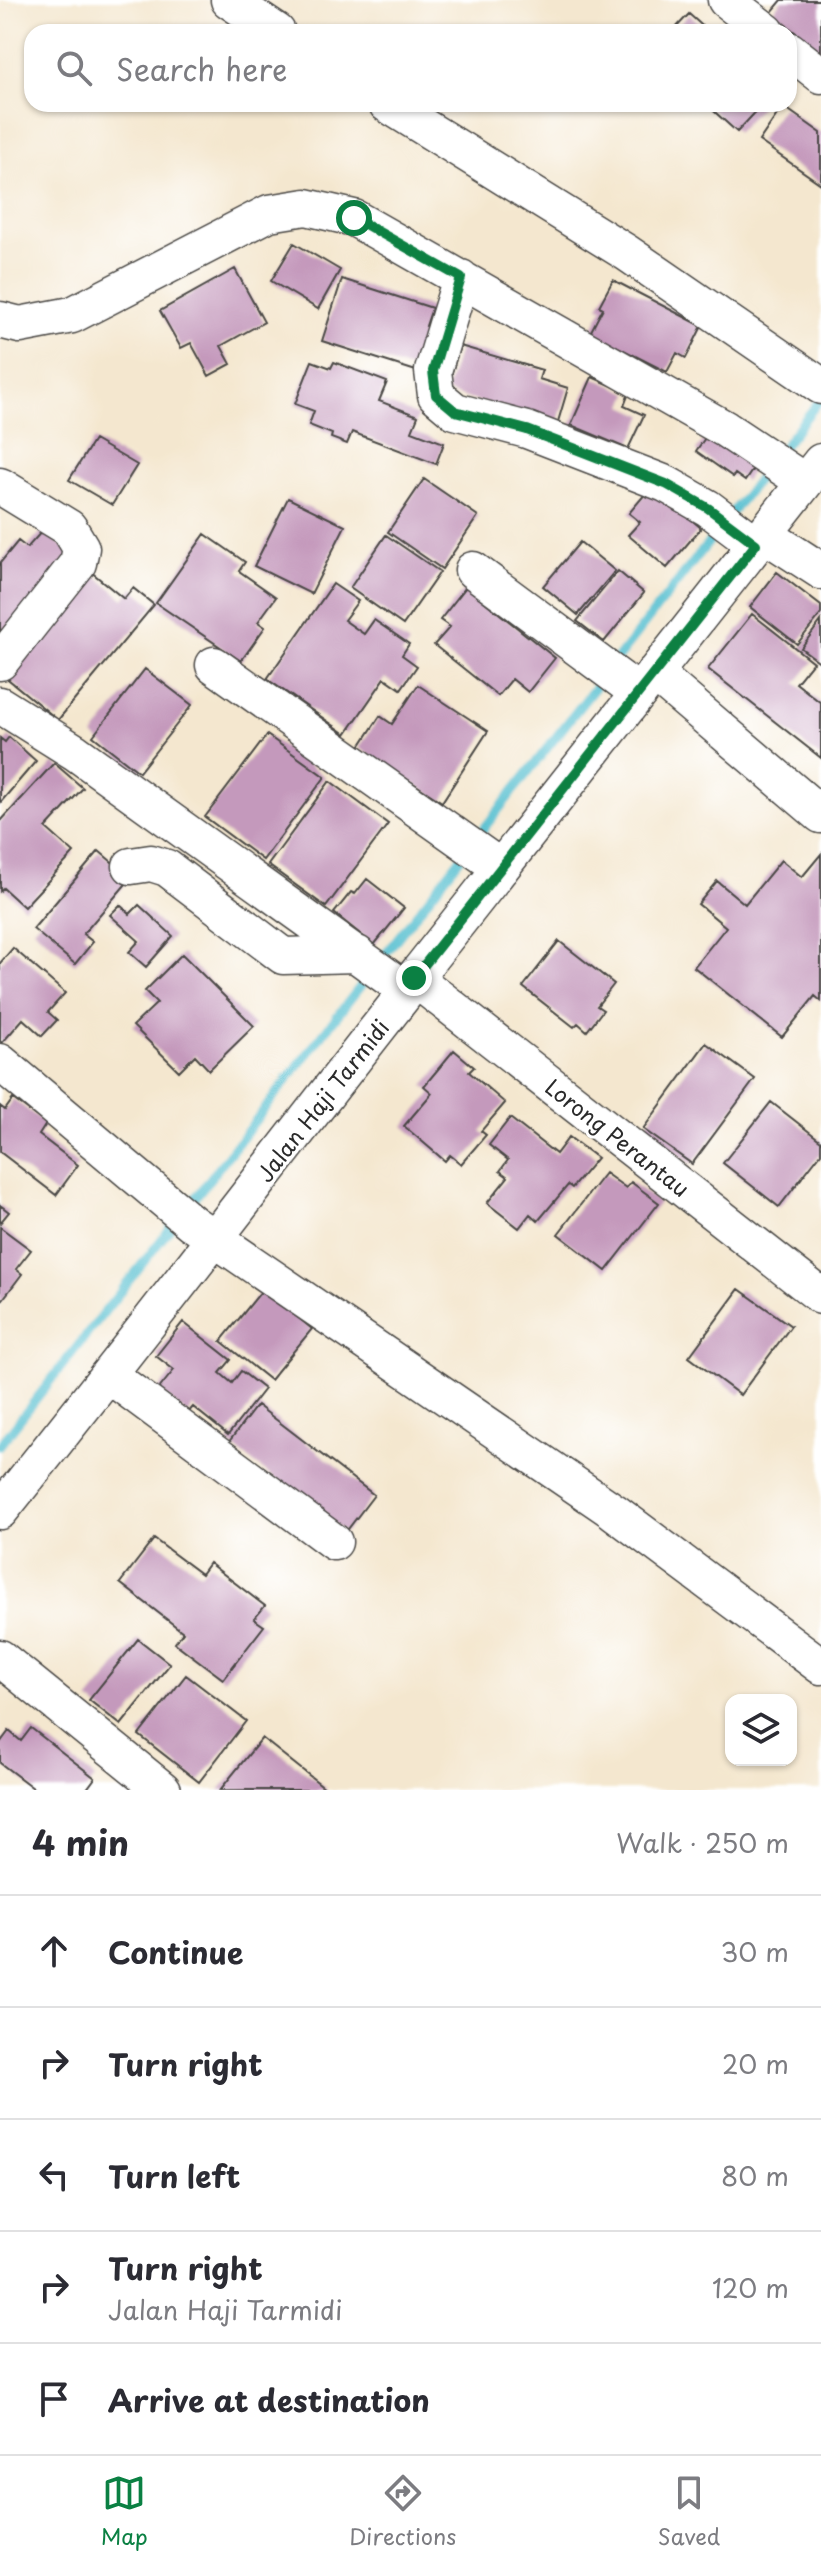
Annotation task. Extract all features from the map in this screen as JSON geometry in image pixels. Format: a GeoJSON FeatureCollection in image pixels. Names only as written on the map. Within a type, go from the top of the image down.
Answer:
{"type":"FeatureCollection","features":[{"type":"Feature","properties":{"kind":"street"},"geometry":{"type":"LineString","coordinates":[[229,0],[265,24]]}},
{"type":"Feature","properties":{"kind":"street"},"geometry":{"type":"LineString","coordinates":[[726,0],[757,24]]}},
{"type":"Feature","properties":{"kind":"street"},"geometry":{"type":"LineString","coordinates":[[797,56],[821,75]]}},
{"type":"Feature","properties":{"kind":"street"},"geometry":{"type":"LineString","coordinates":[[400,112],[627,253],[821,386]]}},
{"type":"Feature","properties":{"kind":"street"},"geometry":{"type":"LineString","coordinates":[[0,320],[20,325],[72,315],[269,213],[306,207],[354,218],[725,429],[813,472]]}},
{"type":"Feature","properties":{"kind":"street"},"geometry":{"type":"LineString","coordinates":[[461,278],[433,371],[436,395],[455,411],[527,430],[666,484],[753,537],[821,571]]}},
{"type":"Feature","properties":{"kind":"street","name":"Jalan Haji Tarmidi"},"geometry":{"type":"LineString","coordinates":[[0,1511],[109,1375],[404,983],[501,868],[638,682],[753,537],[813,472]]}},
{"type":"Feature","properties":{"kind":"street"},"geometry":{"type":"LineString","coordinates":[[0,486],[69,528],[81,548],[78,563],[0,662]]}},
{"type":"Feature","properties":{"kind":"street"},"geometry":{"type":"LineString","coordinates":[[473,570],[589,654],[638,682],[821,815]]}},
{"type":"Feature","properties":{"kind":"street"},"geometry":{"type":"LineString","coordinates":[[214,665],[501,868]]}},
{"type":"Feature","properties":{"kind":"street","name":"Lorong Perantau"},"geometry":{"type":"LineString","coordinates":[[0,705],[75,752],[357,954],[404,983],[821,1296]]}},
{"type":"Feature","properties":{"kind":"street"},"geometry":{"type":"LineString","coordinates":[[131,866],[151,863],[167,868],[283,956],[357,954]]}},
{"type":"Feature","properties":{"kind":"street"},"geometry":{"type":"LineString","coordinates":[[0,1062],[171,1207],[613,1511],[821,1666]]}},
{"type":"Feature","properties":{"kind":"street"},"geometry":{"type":"LineString","coordinates":[[109,1375],[334,1542]]}},
{"type":"Feature","properties":{"kind":"street"},"geometry":{"type":"LineString","coordinates":[[0,1658],[163,1790]]}},
{"type":"Feature","properties":{"kind":"building"},"geometry":{"type":"Polygon","coordinates":[[[782,0],[821,0],[821,53],[797,34],[797,24],[785,24],[771,13],[782,0]]]}},
{"type":"Feature","properties":{"kind":"building"},"geometry":{"type":"Polygon","coordinates":[[[689,14],[700,24],[680,24],[689,14]]]}},
{"type":"Feature","properties":{"kind":"building"},"geometry":{"type":"Polygon","coordinates":[[[715,112],[756,112],[737,132],[715,112]]]}},
{"type":"Feature","properties":{"kind":"building"},"geometry":{"type":"Polygon","coordinates":[[[779,112],[791,112],[821,133],[821,184],[759,141],[779,112]]]}},
{"type":"Feature","properties":{"kind":"building"},"geometry":{"type":"Polygon","coordinates":[[[294,243],[340,270],[318,309],[271,281],[294,243]]]}},
{"type":"Feature","properties":{"kind":"building"},"geometry":{"type":"Polygon","coordinates":[[[235,269],[264,322],[221,346],[231,364],[209,376],[191,343],[181,348],[160,311],[235,269]]]}},
{"type":"Feature","properties":{"kind":"building"},"geometry":{"type":"Polygon","coordinates":[[[342,279],[432,308],[426,326],[433,329],[419,372],[322,341],[342,279]]]}},
{"type":"Feature","properties":{"kind":"building"},"geometry":{"type":"Polygon","coordinates":[[[613,280],[702,326],[686,358],[677,353],[667,372],[590,333],[603,308],[599,306],[613,280]]]}},
{"type":"Feature","properties":{"kind":"building"},"geometry":{"type":"Polygon","coordinates":[[[460,346],[542,370],[539,379],[568,388],[557,425],[446,392],[460,346]]]}},
{"type":"Feature","properties":{"kind":"building"},"geometry":{"type":"Polygon","coordinates":[[[312,361],[331,368],[334,362],[387,382],[379,401],[418,416],[412,431],[444,443],[436,464],[352,432],[347,444],[309,425],[314,411],[295,404],[312,361]]]}},
{"type":"Feature","properties":{"kind":"building"},"geometry":{"type":"Polygon","coordinates":[[[592,377],[629,393],[624,406],[644,415],[628,449],[571,425],[592,377]]]}},
{"type":"Feature","properties":{"kind":"building"},"geometry":{"type":"Polygon","coordinates":[[[707,435],[755,466],[745,481],[735,474],[733,477],[696,451],[707,435]]]}},
{"type":"Feature","properties":{"kind":"building"},"geometry":{"type":"Polygon","coordinates":[[[94,440],[137,465],[112,505],[69,480],[94,440]]]}},
{"type":"Feature","properties":{"kind":"building"},"geometry":{"type":"Polygon","coordinates":[[[424,479],[478,516],[442,569],[388,532],[424,479]]]}},
{"type":"Feature","properties":{"kind":"building"},"geometry":{"type":"Polygon","coordinates":[[[652,486],[701,528],[667,568],[628,535],[640,522],[629,513],[652,486]]]}},
{"type":"Feature","properties":{"kind":"building"},"geometry":{"type":"Polygon","coordinates":[[[288,498],[345,526],[311,594],[254,566],[288,498]]]}},
{"type":"Feature","properties":{"kind":"building"},"geometry":{"type":"Polygon","coordinates":[[[43,530],[74,556],[0,645],[0,563],[18,541],[27,548],[43,530]]]}},
{"type":"Feature","properties":{"kind":"building"},"geometry":{"type":"Polygon","coordinates":[[[205,534],[245,562],[239,571],[276,597],[258,622],[265,627],[241,661],[156,603],[205,534]]]}},
{"type":"Feature","properties":{"kind":"building"},"geometry":{"type":"Polygon","coordinates":[[[386,535],[440,572],[403,625],[350,588],[386,535]]]}},
{"type":"Feature","properties":{"kind":"building"},"geometry":{"type":"Polygon","coordinates":[[[580,542],[615,571],[578,615],[543,586],[580,542]]]}},
{"type":"Feature","properties":{"kind":"building"},"geometry":{"type":"Polygon","coordinates":[[[90,571],[124,599],[133,588],[154,605],[58,720],[3,675],[90,571]]]}},
{"type":"Feature","properties":{"kind":"building"},"geometry":{"type":"Polygon","coordinates":[[[618,571],[644,593],[604,642],[577,621],[618,571]]]}},
{"type":"Feature","properties":{"kind":"building"},"geometry":{"type":"Polygon","coordinates":[[[777,572],[821,606],[821,614],[797,644],[750,607],[777,572]]]}},
{"type":"Feature","properties":{"kind":"building"},"geometry":{"type":"Polygon","coordinates":[[[333,584],[358,601],[344,620],[364,634],[374,620],[409,644],[402,655],[417,666],[401,689],[385,678],[346,734],[267,679],[333,584]]]}},
{"type":"Feature","properties":{"kind":"building"},"geometry":{"type":"Polygon","coordinates":[[[466,587],[555,658],[528,692],[512,679],[498,696],[434,645],[450,627],[440,620],[466,587]]]}},
{"type":"Feature","properties":{"kind":"building"},"geometry":{"type":"Polygon","coordinates":[[[752,614],[813,662],[796,683],[821,703],[821,758],[708,669],[752,614]]]}},
{"type":"Feature","properties":{"kind":"building"},"geometry":{"type":"Polygon","coordinates":[[[821,621],[821,663],[801,648],[821,621]]]}},
{"type":"Feature","properties":{"kind":"building"},"geometry":{"type":"Polygon","coordinates":[[[145,669],[192,705],[139,772],[93,736],[145,669]]]}},
{"type":"Feature","properties":{"kind":"building"},"geometry":{"type":"Polygon","coordinates":[[[418,685],[488,731],[442,802],[359,748],[380,716],[392,724],[418,685]]]}},
{"type":"Feature","properties":{"kind":"building"},"geometry":{"type":"Polygon","coordinates":[[[267,735],[325,777],[263,860],[205,817],[267,735]]]}},
{"type":"Feature","properties":{"kind":"building"},"geometry":{"type":"Polygon","coordinates":[[[9,737],[36,761],[0,803],[0,738],[5,742],[9,737]]]}},
{"type":"Feature","properties":{"kind":"building"},"geometry":{"type":"Polygon","coordinates":[[[54,763],[83,788],[46,828],[74,853],[24,907],[3,888],[0,891],[0,822],[54,763]]]}},
{"type":"Feature","properties":{"kind":"building"},"geometry":{"type":"Polygon","coordinates":[[[330,781],[388,824],[326,907],[268,865],[330,781]]]}},
{"type":"Feature","properties":{"kind":"building"},"geometry":{"type":"Polygon","coordinates":[[[99,851],[131,878],[83,934],[93,942],[75,964],[33,929],[99,851]]]}},
{"type":"Feature","properties":{"kind":"building"},"geometry":{"type":"Polygon","coordinates":[[[821,854],[821,1001],[815,996],[782,1037],[694,967],[726,927],[698,904],[717,881],[745,904],[781,860],[802,877],[821,854]]]}},
{"type":"Feature","properties":{"kind":"building"},"geometry":{"type":"Polygon","coordinates":[[[367,879],[404,908],[374,945],[334,913],[351,892],[355,894],[367,879]]]}},
{"type":"Feature","properties":{"kind":"building"},"geometry":{"type":"Polygon","coordinates":[[[120,905],[130,914],[139,905],[173,936],[146,967],[129,952],[139,941],[110,915],[120,905]]]}},
{"type":"Feature","properties":{"kind":"building"},"geometry":{"type":"Polygon","coordinates":[[[559,941],[614,984],[597,1006],[603,1010],[587,1031],[578,1023],[574,1027],[523,987],[559,941]]]}},
{"type":"Feature","properties":{"kind":"building"},"geometry":{"type":"Polygon","coordinates":[[[13,948],[65,993],[48,1012],[57,1020],[42,1036],[23,1019],[2,1043],[0,963],[13,948]]]}},
{"type":"Feature","properties":{"kind":"building"},"geometry":{"type":"Polygon","coordinates":[[[182,954],[254,1026],[209,1070],[195,1055],[179,1071],[133,1026],[157,1003],[145,991],[182,954]]]}},
{"type":"Feature","properties":{"kind":"building"},"geometry":{"type":"Polygon","coordinates":[[[706,1043],[755,1079],[692,1164],[643,1129],[706,1043]]]}},
{"type":"Feature","properties":{"kind":"building"},"geometry":{"type":"Polygon","coordinates":[[[454,1050],[474,1067],[469,1072],[505,1103],[481,1131],[486,1135],[461,1164],[450,1155],[445,1161],[404,1126],[432,1093],[424,1086],[454,1050]]]}},
{"type":"Feature","properties":{"kind":"building"},"geometry":{"type":"Polygon","coordinates":[[[13,1099],[46,1124],[39,1135],[78,1165],[56,1195],[0,1152],[0,1106],[5,1110],[13,1099]]]}},
{"type":"Feature","properties":{"kind":"building"},"geometry":{"type":"Polygon","coordinates":[[[771,1102],[821,1141],[821,1153],[779,1207],[723,1163],[771,1102]]]}},
{"type":"Feature","properties":{"kind":"building"},"geometry":{"type":"Polygon","coordinates":[[[510,1118],[556,1154],[569,1137],[597,1158],[572,1188],[568,1185],[538,1221],[530,1214],[519,1228],[487,1203],[508,1177],[500,1171],[508,1160],[489,1145],[510,1118]]]}},
{"type":"Feature","properties":{"kind":"building"},"geometry":{"type":"Polygon","coordinates":[[[605,1173],[626,1188],[631,1182],[659,1203],[606,1271],[558,1234],[605,1173]]]}},
{"type":"Feature","properties":{"kind":"building"},"geometry":{"type":"Polygon","coordinates":[[[0,1205],[9,1212],[0,1223],[0,1205]]]}},
{"type":"Feature","properties":{"kind":"building"},"geometry":{"type":"Polygon","coordinates":[[[0,1227],[31,1250],[16,1269],[22,1274],[0,1303],[0,1227]]]}},
{"type":"Feature","properties":{"kind":"building"},"geometry":{"type":"Polygon","coordinates":[[[263,1289],[312,1329],[270,1380],[221,1341],[263,1289]]]}},
{"type":"Feature","properties":{"kind":"building"},"geometry":{"type":"Polygon","coordinates":[[[739,1289],[791,1326],[740,1395],[689,1357],[739,1289]]]}},
{"type":"Feature","properties":{"kind":"building"},"geometry":{"type":"Polygon","coordinates":[[[183,1322],[231,1360],[220,1373],[232,1383],[241,1371],[264,1389],[228,1435],[193,1407],[187,1414],[158,1390],[174,1370],[156,1356],[183,1322]]]}},
{"type":"Feature","properties":{"kind":"building"},"geometry":{"type":"Polygon","coordinates":[[[257,1405],[374,1495],[345,1533],[228,1443],[257,1405]]]}},
{"type":"Feature","properties":{"kind":"building"},"geometry":{"type":"Polygon","coordinates":[[[154,1539],[201,1574],[209,1563],[265,1606],[254,1619],[264,1626],[223,1679],[175,1643],[183,1632],[120,1583],[154,1539]]]}},
{"type":"Feature","properties":{"kind":"building"},"geometry":{"type":"Polygon","coordinates":[[[138,1639],[170,1664],[121,1725],[89,1700],[138,1639]]]}},
{"type":"Feature","properties":{"kind":"building"},"geometry":{"type":"Polygon","coordinates":[[[186,1675],[246,1721],[199,1782],[139,1735],[186,1675]]]}},
{"type":"Feature","properties":{"kind":"building"},"geometry":{"type":"Polygon","coordinates":[[[31,1728],[95,1778],[86,1790],[32,1790],[0,1763],[0,1743],[9,1731],[21,1741],[31,1728]]]}},
{"type":"Feature","properties":{"kind":"building"},"geometry":{"type":"Polygon","coordinates":[[[262,1738],[325,1788],[324,1790],[220,1790],[262,1738]]]}},
{"type":"Feature","properties":{"kind":"waterway"},"geometry":{"type":"LineString","coordinates":[[778,453],[820,400]]}},
{"type":"Feature","properties":{"kind":"waterway"},"geometry":{"type":"LineString","coordinates":[[729,516],[764,472]]}},
{"type":"Feature","properties":{"kind":"waterway"},"geometry":{"type":"LineString","coordinates":[[613,664],[720,528]]}},
{"type":"Feature","properties":{"kind":"waterway"},"geometry":{"type":"LineString","coordinates":[[478,836],[604,676]]}},
{"type":"Feature","properties":{"kind":"waterway"},"geometry":{"type":"LineString","coordinates":[[381,959],[466,851]]}},
{"type":"Feature","properties":{"kind":"waterway"},"geometry":{"type":"LineString","coordinates":[[187,1208],[366,979]]}},
{"type":"Feature","properties":{"kind":"waterway"},"geometry":{"type":"LineString","coordinates":[[0,1445],[172,1226]]}},
{"type":"Feature","properties":{"kind":"route"},"geometry":{"type":"LineString","coordinates":[[354,218],[461,278],[433,371],[436,395],[455,411],[527,430],[666,484],[708,508],[756,544],[414,978]]}}]}
